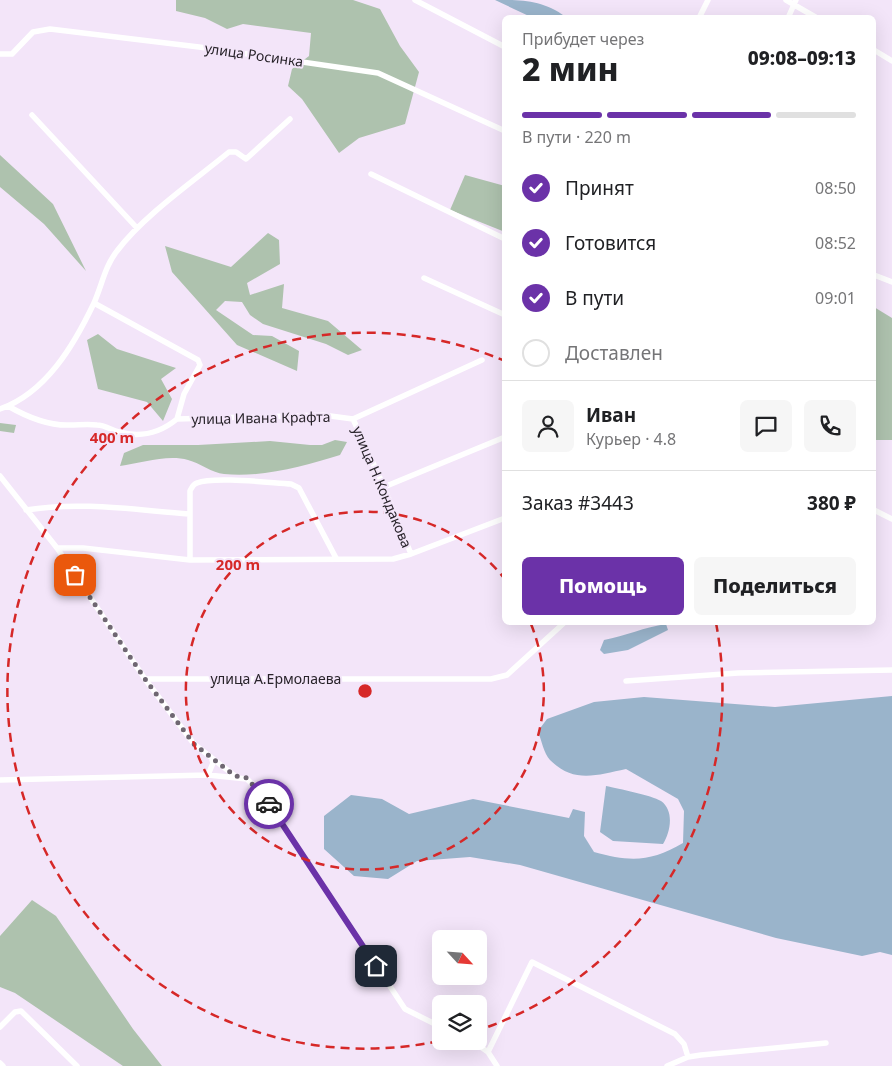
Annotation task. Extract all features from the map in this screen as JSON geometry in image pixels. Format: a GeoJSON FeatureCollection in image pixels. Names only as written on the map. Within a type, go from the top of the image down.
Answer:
{"type":"FeatureCollection","features":[{"type":"Feature","properties":{"kind":"street"},"geometry":{"type":"LineString","coordinates":[[415,0],[502,45]]}},
{"type":"Feature","properties":{"kind":"street"},"geometry":{"type":"LineString","coordinates":[[700,15],[708,0]]}},
{"type":"Feature","properties":{"kind":"street"},"geometry":{"type":"LineString","coordinates":[[786,0],[795,2],[813,15]]}},
{"type":"Feature","properties":{"kind":"street"},"geometry":{"type":"LineString","coordinates":[[789,15],[795,2]]}},
{"type":"Feature","properties":{"kind":"street","name":"улица Росинка"},"geometry":{"type":"LineString","coordinates":[[0,54],[12,54],[33,32],[50,29],[199,47],[378,73],[502,131]]}},
{"type":"Feature","properties":{"kind":"street"},"geometry":{"type":"LineString","coordinates":[[876,51],[892,61]]}},
{"type":"Feature","properties":{"kind":"street"},"geometry":{"type":"LineString","coordinates":[[32,115],[137,228]]}},
{"type":"Feature","properties":{"kind":"street"},"geometry":{"type":"LineString","coordinates":[[0,409],[8,406],[37,387],[56,368],[94,303],[105,273],[117,251],[137,228],[229,152],[236,152],[246,159],[290,119]]}},
{"type":"Feature","properties":{"kind":"street"},"geometry":{"type":"LineString","coordinates":[[371,174],[502,238]]}},
{"type":"Feature","properties":{"kind":"street"},"geometry":{"type":"LineString","coordinates":[[876,276],[892,282]]}},
{"type":"Feature","properties":{"kind":"street"},"geometry":{"type":"LineString","coordinates":[[424,278],[502,314]]}},
{"type":"Feature","properties":{"kind":"street","name":"улица Ивана Крафта"},"geometry":{"type":"LineString","coordinates":[[8,406],[26,417],[44,422],[68,425],[100,425],[120,432],[147,434],[164,430],[177,419],[184,394],[200,365],[198,360],[94,303]]}},
{"type":"Feature","properties":{"kind":"street"},"geometry":{"type":"LineString","coordinates":[[353,419],[482,360]]}},
{"type":"Feature","properties":{"kind":"street","name":"улица Ивана Крафта"},"geometry":{"type":"LineString","coordinates":[[177,419],[323,415],[353,419]]}},
{"type":"Feature","properties":{"kind":"street","name":"улица Н.Кондакова"},"geometry":{"type":"LineString","coordinates":[[353,419],[384,487],[411,554]]}},
{"type":"Feature","properties":{"kind":"street"},"geometry":{"type":"LineString","coordinates":[[384,487],[502,439]]}},
{"type":"Feature","properties":{"kind":"street"},"geometry":{"type":"LineString","coordinates":[[0,476],[57,548],[145,679],[194,744],[235,776]]}},
{"type":"Feature","properties":{"kind":"street"},"geometry":{"type":"LineString","coordinates":[[190,560],[189,514],[190,491],[193,485],[198,482],[234,481],[291,484],[299,488],[336,558]]}},
{"type":"Feature","properties":{"kind":"street"},"geometry":{"type":"LineString","coordinates":[[26,510],[48,506],[90,506],[189,514]]}},
{"type":"Feature","properties":{"kind":"street"},"geometry":{"type":"LineString","coordinates":[[876,511],[891,517]]}},
{"type":"Feature","properties":{"kind":"street","name":"улица Н.Кондакова"},"geometry":{"type":"LineString","coordinates":[[57,548],[83,548],[190,560],[393,559],[502,519]]}},
{"type":"Feature","properties":{"kind":"street","name":"улица А.Ермолаева"},"geometry":{"type":"LineString","coordinates":[[145,679],[491,679],[507,675],[563,625]]}},
{"type":"Feature","properties":{"kind":"street"},"geometry":{"type":"LineString","coordinates":[[626,681],[738,673],[892,670]]}},
{"type":"Feature","properties":{"kind":"street"},"geometry":{"type":"LineString","coordinates":[[208,775],[213,763],[212,757]]}},
{"type":"Feature","properties":{"kind":"street"},"geometry":{"type":"LineString","coordinates":[[0,780],[208,775],[247,778],[264,796],[405,1009],[432,1022]]}},
{"type":"Feature","properties":{"kind":"street"},"geometry":{"type":"LineString","coordinates":[[488,1052],[532,962],[675,1034],[684,1044],[688,1057]]}},
{"type":"Feature","properties":{"kind":"street"},"geometry":{"type":"LineString","coordinates":[[0,1027],[15,1012],[21,1011],[77,1066]]}},
{"type":"Feature","properties":{"kind":"street"},"geometry":{"type":"LineString","coordinates":[[667,1066],[688,1057],[826,1043]]}},
{"type":"Feature","properties":{"kind":"street"},"geometry":{"type":"LineString","coordinates":[[485,1050],[496,1066]]}},
{"type":"Feature","properties":{"kind":"street"},"geometry":{"type":"LineString","coordinates":[[0,1063],[3,1066]]}},
{"type":"Feature","properties":{"kind":"green space"},"geometry":{"type":"Polygon","coordinates":[[[176,0],[353,0],[380,9],[400,46],[419,72],[405,124],[359,138],[339,153],[302,99],[288,86],[292,69],[309,56],[311,33],[243,24],[227,29],[205,18],[176,11],[176,0]]]}},
{"type":"Feature","properties":{"kind":"green space"},"geometry":{"type":"Polygon","coordinates":[[[0,155],[53,204],[86,271],[44,224],[0,187],[0,155]]]}},
{"type":"Feature","properties":{"kind":"green space"},"geometry":{"type":"Polygon","coordinates":[[[465,175],[502,185],[502,231],[450,210],[465,175]]]}},
{"type":"Feature","properties":{"kind":"green space"},"geometry":{"type":"Polygon","coordinates":[[[268,233],[279,240],[280,264],[247,283],[250,295],[284,284],[282,308],[328,321],[362,350],[348,355],[326,344],[263,324],[250,315],[242,302],[225,301],[216,310],[253,335],[272,336],[299,351],[297,371],[237,345],[172,272],[165,246],[231,267],[268,233]]]}},
{"type":"Feature","properties":{"kind":"green space"},"geometry":{"type":"Polygon","coordinates":[[[876,308],[892,318],[892,440],[876,440],[876,308]]]}},
{"type":"Feature","properties":{"kind":"green space"},"geometry":{"type":"Polygon","coordinates":[[[98,334],[117,349],[176,368],[161,379],[172,399],[163,421],[147,402],[98,389],[87,340],[98,334]]]}},
{"type":"Feature","properties":{"kind":"green space"},"geometry":{"type":"Polygon","coordinates":[[[0,423],[16,425],[14,433],[0,431],[0,423]]]}},
{"type":"Feature","properties":{"kind":"green space"},"geometry":{"type":"Polygon","coordinates":[[[335,440],[347,442],[340,455],[268,473],[224,474],[180,458],[120,466],[124,453],[143,445],[198,445],[270,441],[322,445],[335,440]]]}},
{"type":"Feature","properties":{"kind":"green space"},"geometry":{"type":"Polygon","coordinates":[[[32,900],[56,916],[133,1029],[162,1066],[123,1066],[15,993],[0,987],[0,936],[32,900]]]}},
{"type":"Feature","properties":{"kind":"water"},"geometry":{"type":"Polygon","coordinates":[[[495,0],[532,2],[549,7],[563,15],[527,15],[495,0]]]}},
{"type":"Feature","properties":{"kind":"water"},"geometry":{"type":"Polygon","coordinates":[[[666,625],[668,630],[628,650],[604,654],[600,650],[604,640],[650,627],[666,625]]]}},
{"type":"Feature","properties":{"kind":"water"},"geometry":{"type":"Polygon","coordinates":[[[892,696],[892,955],[880,952],[862,956],[776,938],[520,865],[470,857],[417,861],[388,879],[354,876],[324,849],[324,816],[351,795],[382,799],[409,814],[473,799],[569,818],[573,809],[585,812],[584,836],[594,852],[630,859],[650,857],[661,854],[683,843],[684,811],[678,799],[626,769],[586,776],[577,775],[559,768],[550,760],[544,750],[538,731],[547,719],[594,702],[644,697],[775,707],[892,696]]]}},
{"type":"Feature","properties":{"kind":"water"},"geometry":{"type":"Polygon","coordinates":[[[606,786],[635,792],[661,801],[665,805],[670,816],[670,822],[668,834],[663,844],[613,841],[600,832],[606,786]]]}},
{"type":"Feature","properties":{"kind":"way so far"},"geometry":{"type":"LineString","coordinates":[[75,575],[145,679],[194,744],[235,776],[247,778],[269,804]]}},
{"type":"Feature","properties":{"kind":"route"},"geometry":{"type":"LineString","coordinates":[[269,804],[376,966]]}}]}
